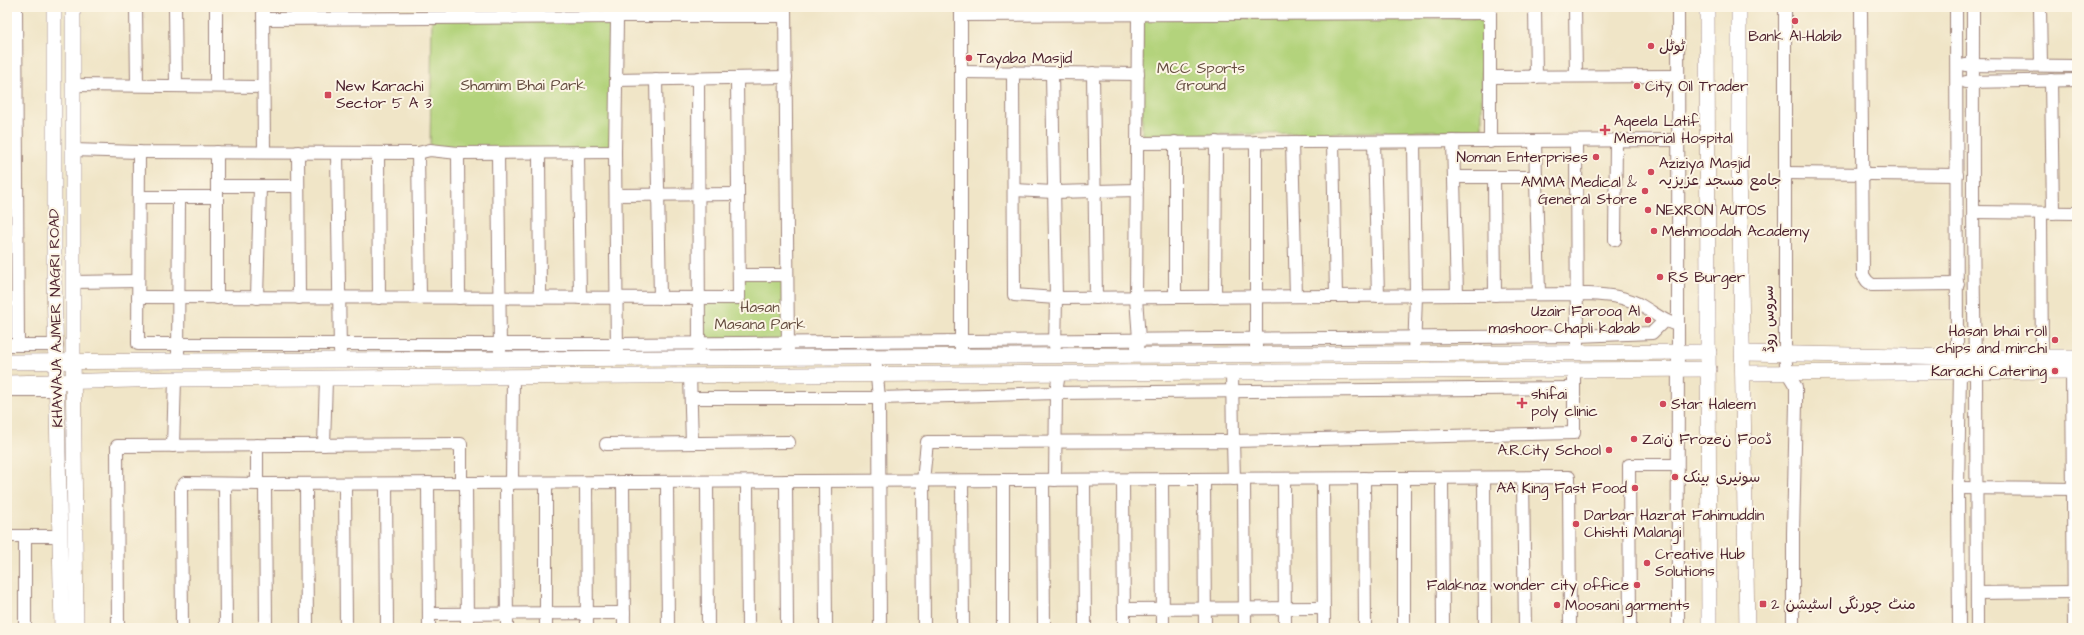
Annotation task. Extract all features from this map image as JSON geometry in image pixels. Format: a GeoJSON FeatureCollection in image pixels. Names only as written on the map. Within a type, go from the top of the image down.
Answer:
{"type":"FeatureCollection","features":[{"type":"Feature","properties":{"kind":"main road","name":"KHAWAJA AJMER NAGRI ROAD"},"geometry":{"type":"LineString","coordinates":[[54,7],[54,279],[57,345],[62,628]]}},
{"type":"Feature","properties":{"kind":"main road","name":"KHAWAJA AJMER NAGRI ROAD"},"geometry":{"type":"LineString","coordinates":[[74,7],[73,282],[76,628]]}},
{"type":"Feature","properties":{"kind":"main road"},"geometry":{"type":"LineString","coordinates":[[1707,7],[1709,628]]}},
{"type":"Feature","properties":{"kind":"main road"},"geometry":{"type":"LineString","coordinates":[[1708,163],[1715,128],[1715,11],[1717,7]]}},
{"type":"Feature","properties":{"kind":"main road"},"geometry":{"type":"LineString","coordinates":[[1729,7],[1732,15],[1733,129],[1739,166]]}},
{"type":"Feature","properties":{"kind":"main road"},"geometry":{"type":"LineString","coordinates":[[1739,7],[1739,166],[1747,628]]}},
{"type":"Feature","properties":{"kind":"main road"},"geometry":{"type":"LineString","coordinates":[[7,362],[178,360],[699,359],[1136,354],[1709,352]]}},
{"type":"Feature","properties":{"kind":"main road"},"geometry":{"type":"LineString","coordinates":[[1743,353],[1959,365]]}},
{"type":"Feature","properties":{"kind":"main road"},"geometry":{"type":"LineString","coordinates":[[1743,373],[1959,365],[2042,364],[2077,357]]}},
{"type":"Feature","properties":{"kind":"main road"},"geometry":{"type":"LineString","coordinates":[[2042,364],[2075,371]]}},
{"type":"Feature","properties":{"kind":"main road"},"geometry":{"type":"LineString","coordinates":[[7,383],[57,386],[74,382],[175,379],[877,373],[1059,373],[1232,370],[1709,369]]}},
{"type":"Feature","properties":{"kind":"street"},"geometry":{"type":"LineString","coordinates":[[16,7],[12,188],[13,345],[57,345]]}},
{"type":"Feature","properties":{"kind":"street"},"geometry":{"type":"LineString","coordinates":[[136,7],[137,85]]}},
{"type":"Feature","properties":{"kind":"street"},"geometry":{"type":"LineString","coordinates":[[175,7],[176,86]]}},
{"type":"Feature","properties":{"kind":"street"},"geometry":{"type":"LineString","coordinates":[[216,7],[216,86]]}},
{"type":"Feature","properties":{"kind":"street"},"geometry":{"type":"LineString","coordinates":[[1535,7],[1536,77]]}},
{"type":"Feature","properties":{"kind":"street"},"geometry":{"type":"LineString","coordinates":[[1575,7],[1576,76]]}},
{"type":"Feature","properties":{"kind":"street"},"geometry":{"type":"LineString","coordinates":[[1678,7],[1679,140],[1676,351],[1678,628]]}},
{"type":"Feature","properties":{"kind":"street","name":"سروس روڈ"},"geometry":{"type":"LineString","coordinates":[[1785,7],[1785,355],[1787,372],[1796,387],[1793,628]]}},
{"type":"Feature","properties":{"kind":"street"},"geometry":{"type":"LineString","coordinates":[[1861,7],[1863,275],[1872,285],[1958,284]]}},
{"type":"Feature","properties":{"kind":"street"},"geometry":{"type":"LineString","coordinates":[[1956,7],[1959,365],[1959,628]]}},
{"type":"Feature","properties":{"kind":"street"},"geometry":{"type":"LineString","coordinates":[[1973,7],[1972,172],[1974,212],[1977,628]]}},
{"type":"Feature","properties":{"kind":"street"},"geometry":{"type":"LineString","coordinates":[[2040,7],[2041,65]]}},
{"type":"Feature","properties":{"kind":"street"},"geometry":{"type":"LineString","coordinates":[[961,356],[961,11],[1091,11],[1138,14],[1172,11],[1214,10],[1490,10],[1490,142]]}},
{"type":"Feature","properties":{"kind":"street"},"geometry":{"type":"LineString","coordinates":[[264,152],[264,13],[614,13],[785,11],[789,357]]}},
{"type":"Feature","properties":{"kind":"street"},"geometry":{"type":"LineString","coordinates":[[614,13],[617,20],[615,152],[618,298],[616,344],[617,359]]}},
{"type":"Feature","properties":{"kind":"street"},"geometry":{"type":"LineString","coordinates":[[1136,354],[1138,339],[1136,298],[1138,14]]}},
{"type":"Feature","properties":{"kind":"street"},"geometry":{"type":"LineString","coordinates":[[1956,65],[2077,66]]}},
{"type":"Feature","properties":{"kind":"street"},"geometry":{"type":"LineString","coordinates":[[961,72],[1138,74]]}},
{"type":"Feature","properties":{"kind":"street"},"geometry":{"type":"LineString","coordinates":[[1013,72],[1014,295],[1056,298],[1136,298],[1576,294],[1620,296],[1641,305],[1664,321],[1677,325]]}},
{"type":"Feature","properties":{"kind":"street"},"geometry":{"type":"LineString","coordinates":[[1052,73],[1056,298],[1054,356]]}},
{"type":"Feature","properties":{"kind":"street"},"geometry":{"type":"LineString","coordinates":[[1093,73],[1096,298]]}},
{"type":"Feature","properties":{"kind":"street"},"geometry":{"type":"LineString","coordinates":[[1490,77],[1678,76]]}},
{"type":"Feature","properties":{"kind":"street"},"geometry":{"type":"LineString","coordinates":[[616,80],[786,77]]}},
{"type":"Feature","properties":{"kind":"street"},"geometry":{"type":"LineString","coordinates":[[698,78],[699,359]]}},
{"type":"Feature","properties":{"kind":"street"},"geometry":{"type":"LineString","coordinates":[[138,298],[739,298],[737,78]]}},
{"type":"Feature","properties":{"kind":"street"},"geometry":{"type":"LineString","coordinates":[[656,79],[660,298]]}},
{"type":"Feature","properties":{"kind":"street"},"geometry":{"type":"LineString","coordinates":[[2051,80],[2054,213]]}},
{"type":"Feature","properties":{"kind":"street"},"geometry":{"type":"LineString","coordinates":[[1956,82],[2077,80]]}},
{"type":"Feature","properties":{"kind":"street"},"geometry":{"type":"LineString","coordinates":[[74,85],[264,87]]}},
{"type":"Feature","properties":{"kind":"street"},"geometry":{"type":"LineString","coordinates":[[1137,143],[1679,140]]}},
{"type":"Feature","properties":{"kind":"street"},"geometry":{"type":"LineString","coordinates":[[1535,141],[1540,294]]}},
{"type":"Feature","properties":{"kind":"street"},"geometry":{"type":"LineString","coordinates":[[1576,141],[1577,352]]}},
{"type":"Feature","properties":{"kind":"street"},"geometry":{"type":"LineString","coordinates":[[1615,240],[1616,141]]}},
{"type":"Feature","properties":{"kind":"street"},"geometry":{"type":"LineString","coordinates":[[1174,297],[1175,142]]}},
{"type":"Feature","properties":{"kind":"street"},"geometry":{"type":"LineString","coordinates":[[1215,297],[1216,142]]}},
{"type":"Feature","properties":{"kind":"street"},"geometry":{"type":"LineString","coordinates":[[1256,142],[1256,354]]}},
{"type":"Feature","properties":{"kind":"street"},"geometry":{"type":"LineString","coordinates":[[1292,142],[1296,296]]}},
{"type":"Feature","properties":{"kind":"street"},"geometry":{"type":"LineString","coordinates":[[1334,142],[1336,296]]}},
{"type":"Feature","properties":{"kind":"street"},"geometry":{"type":"LineString","coordinates":[[1374,142],[1378,296]]}},
{"type":"Feature","properties":{"kind":"street"},"geometry":{"type":"LineString","coordinates":[[1414,142],[1416,295],[1414,354]]}},
{"type":"Feature","properties":{"kind":"street"},"geometry":{"type":"LineString","coordinates":[[1453,142],[1457,295]]}},
{"type":"Feature","properties":{"kind":"street"},"geometry":{"type":"LineString","coordinates":[[73,150],[139,152],[337,153],[418,153],[430,150],[458,153],[615,152]]}},
{"type":"Feature","properties":{"kind":"street"},"geometry":{"type":"LineString","coordinates":[[139,152],[138,344],[616,344],[699,342],[1577,336],[1652,333],[1664,321]]}},
{"type":"Feature","properties":{"kind":"street"},"geometry":{"type":"LineString","coordinates":[[217,152],[217,298]]}},
{"type":"Feature","properties":{"kind":"street"},"geometry":{"type":"LineString","coordinates":[[298,152],[299,298]]}},
{"type":"Feature","properties":{"kind":"street"},"geometry":{"type":"LineString","coordinates":[[378,152],[379,298]]}},
{"type":"Feature","properties":{"kind":"street"},"geometry":{"type":"LineString","coordinates":[[337,153],[340,360]]}},
{"type":"Feature","properties":{"kind":"street"},"geometry":{"type":"LineString","coordinates":[[418,153],[420,298]]}},
{"type":"Feature","properties":{"kind":"street"},"geometry":{"type":"LineString","coordinates":[[458,153],[459,298]]}},
{"type":"Feature","properties":{"kind":"street"},"geometry":{"type":"LineString","coordinates":[[498,153],[500,359]]}},
{"type":"Feature","properties":{"kind":"street"},"geometry":{"type":"LineString","coordinates":[[539,153],[540,298]]}},
{"type":"Feature","properties":{"kind":"street"},"geometry":{"type":"LineString","coordinates":[[578,153],[580,298]]}},
{"type":"Feature","properties":{"kind":"street"},"geometry":{"type":"LineString","coordinates":[[1785,173],[1957,176]]}},
{"type":"Feature","properties":{"kind":"street"},"geometry":{"type":"LineString","coordinates":[[1454,177],[1536,177]]}},
{"type":"Feature","properties":{"kind":"street"},"geometry":{"type":"LineString","coordinates":[[1494,177],[1495,295]]}},
{"type":"Feature","properties":{"kind":"street"},"geometry":{"type":"LineString","coordinates":[[139,197],[179,197],[260,186],[298,186]]}},
{"type":"Feature","properties":{"kind":"street"},"geometry":{"type":"LineString","coordinates":[[258,298],[260,186]]}},
{"type":"Feature","properties":{"kind":"street"},"geometry":{"type":"LineString","coordinates":[[1014,190],[1054,192],[1137,190]]}},
{"type":"Feature","properties":{"kind":"street"},"geometry":{"type":"LineString","coordinates":[[616,195],[738,194]]}},
{"type":"Feature","properties":{"kind":"street"},"geometry":{"type":"LineString","coordinates":[[178,360],[180,298],[179,197]]}},
{"type":"Feature","properties":{"kind":"street"},"geometry":{"type":"LineString","coordinates":[[1974,212],[2077,213]]}},
{"type":"Feature","properties":{"kind":"street"},"geometry":{"type":"LineString","coordinates":[[2041,213],[2042,364]]}},
{"type":"Feature","properties":{"kind":"street"},"geometry":{"type":"LineString","coordinates":[[739,275],[787,275]]}},
{"type":"Feature","properties":{"kind":"street"},"geometry":{"type":"LineString","coordinates":[[73,282],[138,282]]}},
{"type":"Feature","properties":{"kind":"street"},"geometry":{"type":"LineString","coordinates":[[875,356],[879,398],[880,628]]}},
{"type":"Feature","properties":{"kind":"street"},"geometry":{"type":"LineString","coordinates":[[1232,370],[1233,441],[1239,479],[1245,628]]}},
{"type":"Feature","properties":{"kind":"street"},"geometry":{"type":"LineString","coordinates":[[924,628],[923,481],[927,442],[1056,440],[1233,441],[1574,433],[1574,370]]}},
{"type":"Feature","properties":{"kind":"street"},"geometry":{"type":"LineString","coordinates":[[2074,628],[2075,371]]}},
{"type":"Feature","properties":{"kind":"street"},"geometry":{"type":"LineString","coordinates":[[1044,628],[1049,480],[1056,440],[1056,393],[1059,373]]}},
{"type":"Feature","properties":{"kind":"street"},"geometry":{"type":"LineString","coordinates":[[690,375],[692,443]]}},
{"type":"Feature","properties":{"kind":"street"},"geometry":{"type":"LineString","coordinates":[[507,628],[509,483],[513,377]]}},
{"type":"Feature","properties":{"kind":"street"},"geometry":{"type":"LineString","coordinates":[[324,445],[326,378]]}},
{"type":"Feature","properties":{"kind":"street"},"geometry":{"type":"LineString","coordinates":[[173,446],[175,379]]}},
{"type":"Feature","properties":{"kind":"street"},"geometry":{"type":"LineString","coordinates":[[7,390],[57,386]]}},
{"type":"Feature","properties":{"kind":"street"},"geometry":{"type":"LineString","coordinates":[[691,398],[879,398],[1056,393],[1573,388]]}},
{"type":"Feature","properties":{"kind":"street"},"geometry":{"type":"LineString","coordinates":[[606,444],[789,442]]}},
{"type":"Feature","properties":{"kind":"street"},"geometry":{"type":"LineString","coordinates":[[118,628],[117,446],[461,444],[464,483],[467,628]]}},
{"type":"Feature","properties":{"kind":"street"},"geometry":{"type":"LineString","coordinates":[[257,445],[261,484],[266,628]]}},
{"type":"Feature","properties":{"kind":"street"},"geometry":{"type":"LineString","coordinates":[[1630,628],[1629,465],[1677,465]]}},
{"type":"Feature","properties":{"kind":"street"},"geometry":{"type":"LineString","coordinates":[[1364,478],[1365,628]]}},
{"type":"Feature","properties":{"kind":"street"},"geometry":{"type":"LineString","coordinates":[[1404,478],[1404,628]]}},
{"type":"Feature","properties":{"kind":"street"},"geometry":{"type":"LineString","coordinates":[[1442,478],[1443,628]]}},
{"type":"Feature","properties":{"kind":"street"},"geometry":{"type":"LineString","coordinates":[[1484,478],[1485,628]]}},
{"type":"Feature","properties":{"kind":"street"},"geometry":{"type":"LineString","coordinates":[[1523,478],[1525,628]]}},
{"type":"Feature","properties":{"kind":"street"},"geometry":{"type":"LineString","coordinates":[[182,628],[181,488],[185,483],[386,484],[1569,478],[1570,628]]}},
{"type":"Feature","properties":{"kind":"street"},"geometry":{"type":"LineString","coordinates":[[1204,479],[1205,628]]}},
{"type":"Feature","properties":{"kind":"street"},"geometry":{"type":"LineString","coordinates":[[1284,479],[1284,628]]}},
{"type":"Feature","properties":{"kind":"street"},"geometry":{"type":"LineString","coordinates":[[1323,479],[1324,628]]}},
{"type":"Feature","properties":{"kind":"street"},"geometry":{"type":"LineString","coordinates":[[1003,480],[1003,628]]}},
{"type":"Feature","properties":{"kind":"street"},"geometry":{"type":"LineString","coordinates":[[1084,480],[1085,628]]}},
{"type":"Feature","properties":{"kind":"street"},"geometry":{"type":"LineString","coordinates":[[1123,480],[1124,628]]}},
{"type":"Feature","properties":{"kind":"street"},"geometry":{"type":"LineString","coordinates":[[1162,480],[1163,628]]}},
{"type":"Feature","properties":{"kind":"street"},"geometry":{"type":"LineString","coordinates":[[825,481],[826,628]]}},
{"type":"Feature","properties":{"kind":"street"},"geometry":{"type":"LineString","coordinates":[[962,481],[963,628]]}},
{"type":"Feature","properties":{"kind":"street"},"geometry":{"type":"LineString","coordinates":[[623,482],[624,628]]}},
{"type":"Feature","properties":{"kind":"street"},"geometry":{"type":"LineString","coordinates":[[667,482],[668,628]]}},
{"type":"Feature","properties":{"kind":"street"},"geometry":{"type":"LineString","coordinates":[[707,482],[708,628]]}},
{"type":"Feature","properties":{"kind":"street"},"geometry":{"type":"LineString","coordinates":[[747,482],[748,628]]}},
{"type":"Feature","properties":{"kind":"street"},"geometry":{"type":"LineString","coordinates":[[786,482],[787,628]]}},
{"type":"Feature","properties":{"kind":"street"},"geometry":{"type":"LineString","coordinates":[[428,483],[429,628]]}},
{"type":"Feature","properties":{"kind":"street"},"geometry":{"type":"LineString","coordinates":[[546,483],[546,628]]}},
{"type":"Feature","properties":{"kind":"street"},"geometry":{"type":"LineString","coordinates":[[586,483],[587,628]]}},
{"type":"Feature","properties":{"kind":"street"},"geometry":{"type":"LineString","coordinates":[[225,484],[226,628]]}},
{"type":"Feature","properties":{"kind":"street"},"geometry":{"type":"LineString","coordinates":[[306,484],[307,628]]}},
{"type":"Feature","properties":{"kind":"street"},"geometry":{"type":"LineString","coordinates":[[345,484],[346,628]]}},
{"type":"Feature","properties":{"kind":"street"},"geometry":{"type":"LineString","coordinates":[[386,484],[387,628]]}},
{"type":"Feature","properties":{"kind":"street"},"geometry":{"type":"LineString","coordinates":[[1958,488],[2075,489]]}},
{"type":"Feature","properties":{"kind":"street"},"geometry":{"type":"LineString","coordinates":[[7,536],[61,536]]}},
{"type":"Feature","properties":{"kind":"street"},"geometry":{"type":"LineString","coordinates":[[25,536],[25,628]]}},
{"type":"Feature","properties":{"kind":"street"},"geometry":{"type":"LineString","coordinates":[[1976,593],[2074,592]]}},
{"type":"Feature","properties":{"kind":"street"},"geometry":{"type":"LineString","coordinates":[[1124,609],[1324,608]]}},
{"type":"Feature","properties":{"kind":"street"},"geometry":{"type":"LineString","coordinates":[[429,614],[624,613]]}},
{"type":"Feature","properties":{"kind":"green space","name":"Shamim Bhai Park"},"geometry":{"type":"Polygon","coordinates":[[[432,18],[617,20],[615,152],[430,150],[432,18]]]}},
{"type":"Feature","properties":{"kind":"green space","name":"MCC Sports Ground"},"geometry":{"type":"Polygon","coordinates":[[[1142,18],[1482,18],[1482,130],[1142,136],[1142,18]]]}},
{"type":"Feature","properties":{"kind":"green space","name":"Hasan Masana Park"},"geometry":{"type":"Polygon","coordinates":[[[742,276],[784,277],[785,341],[702,341],[701,300],[741,299],[742,276]]]}},
{"type":"Feature","properties":{"kind":"place","name":"Bank Al-Habib"},"geometry":{"type":"Point","coordinates":[1795,21]}},
{"type":"Feature","properties":{"kind":"place","name":"ٹوٹل"},"geometry":{"type":"Point","coordinates":[1651,46]}},
{"type":"Feature","properties":{"kind":"place","name":"Tayaba Masjid"},"geometry":{"type":"Point","coordinates":[969,58]}},
{"type":"Feature","properties":{"kind":"place","name":"City Oil Trader"},"geometry":{"type":"Point","coordinates":[1637,86]}},
{"type":"Feature","properties":{"kind":"place","name":"New Karachi Sector 5 A 3"},"geometry":{"type":"Point","coordinates":[328,95]}},
{"type":"Feature","properties":{"kind":"place","name":"Aqeela Latif Memorial Hospital"},"geometry":{"type":"Point","coordinates":[1605,130]}},
{"type":"Feature","properties":{"kind":"place","name":"Noman Enterprises"},"geometry":{"type":"Point","coordinates":[1596,157]}},
{"type":"Feature","properties":{"kind":"place","name":"Aziziya Masjid جامع مسجد عزیزیہ"},"geometry":{"type":"Point","coordinates":[1651,172]}},
{"type":"Feature","properties":{"kind":"place","name":"AMMA Medical & General Store"},"geometry":{"type":"Point","coordinates":[1645,191]}},
{"type":"Feature","properties":{"kind":"place","name":"NEXRON AUTOS"},"geometry":{"type":"Point","coordinates":[1648,210]}},
{"type":"Feature","properties":{"kind":"place","name":"Mehmoodah Academy"},"geometry":{"type":"Point","coordinates":[1654,231]}},
{"type":"Feature","properties":{"kind":"place","name":"RS Burger"},"geometry":{"type":"Point","coordinates":[1660,277]}},
{"type":"Feature","properties":{"kind":"place","name":"Uzair Farooq Al mashoor Chapli kabab"},"geometry":{"type":"Point","coordinates":[1648,320]}},
{"type":"Feature","properties":{"kind":"place","name":"Hasan bhai roll chips and mirchi"},"geometry":{"type":"Point","coordinates":[2055,340]}},
{"type":"Feature","properties":{"kind":"place","name":"Karachi Catering"},"geometry":{"type":"Point","coordinates":[2055,371]}},
{"type":"Feature","properties":{"kind":"place","name":"shifai poly clinic"},"geometry":{"type":"Point","coordinates":[1522,403]}},
{"type":"Feature","properties":{"kind":"place","name":"Star Haleem"},"geometry":{"type":"Point","coordinates":[1663,404]}},
{"type":"Feature","properties":{"kind":"place","name":"Zaiن Frozeن Fooڈ"},"geometry":{"type":"Point","coordinates":[1634,439]}},
{"type":"Feature","properties":{"kind":"place","name":"A.R.City School"},"geometry":{"type":"Point","coordinates":[1609,450]}},
{"type":"Feature","properties":{"kind":"place","name":"سونیری بینک"},"geometry":{"type":"Point","coordinates":[1675,477]}},
{"type":"Feature","properties":{"kind":"place","name":"AA King Fast Food"},"geometry":{"type":"Point","coordinates":[1635,488]}},
{"type":"Feature","properties":{"kind":"place","name":"Darbar Hazrat Fahimuddin Chishti Malangi"},"geometry":{"type":"Point","coordinates":[1576,524]}},
{"type":"Feature","properties":{"kind":"place","name":"Creative Hub Solutions"},"geometry":{"type":"Point","coordinates":[1647,563]}},
{"type":"Feature","properties":{"kind":"place","name":"Falaknaz wonder city office"},"geometry":{"type":"Point","coordinates":[1637,585]}},
{"type":"Feature","properties":{"kind":"place","name":"منٹ چورنگی اسٹیشن 2"},"geometry":{"type":"Point","coordinates":[1763,604]}},
{"type":"Feature","properties":{"kind":"place","name":"Moosani garments"},"geometry":{"type":"Point","coordinates":[1557,605]}}]}
